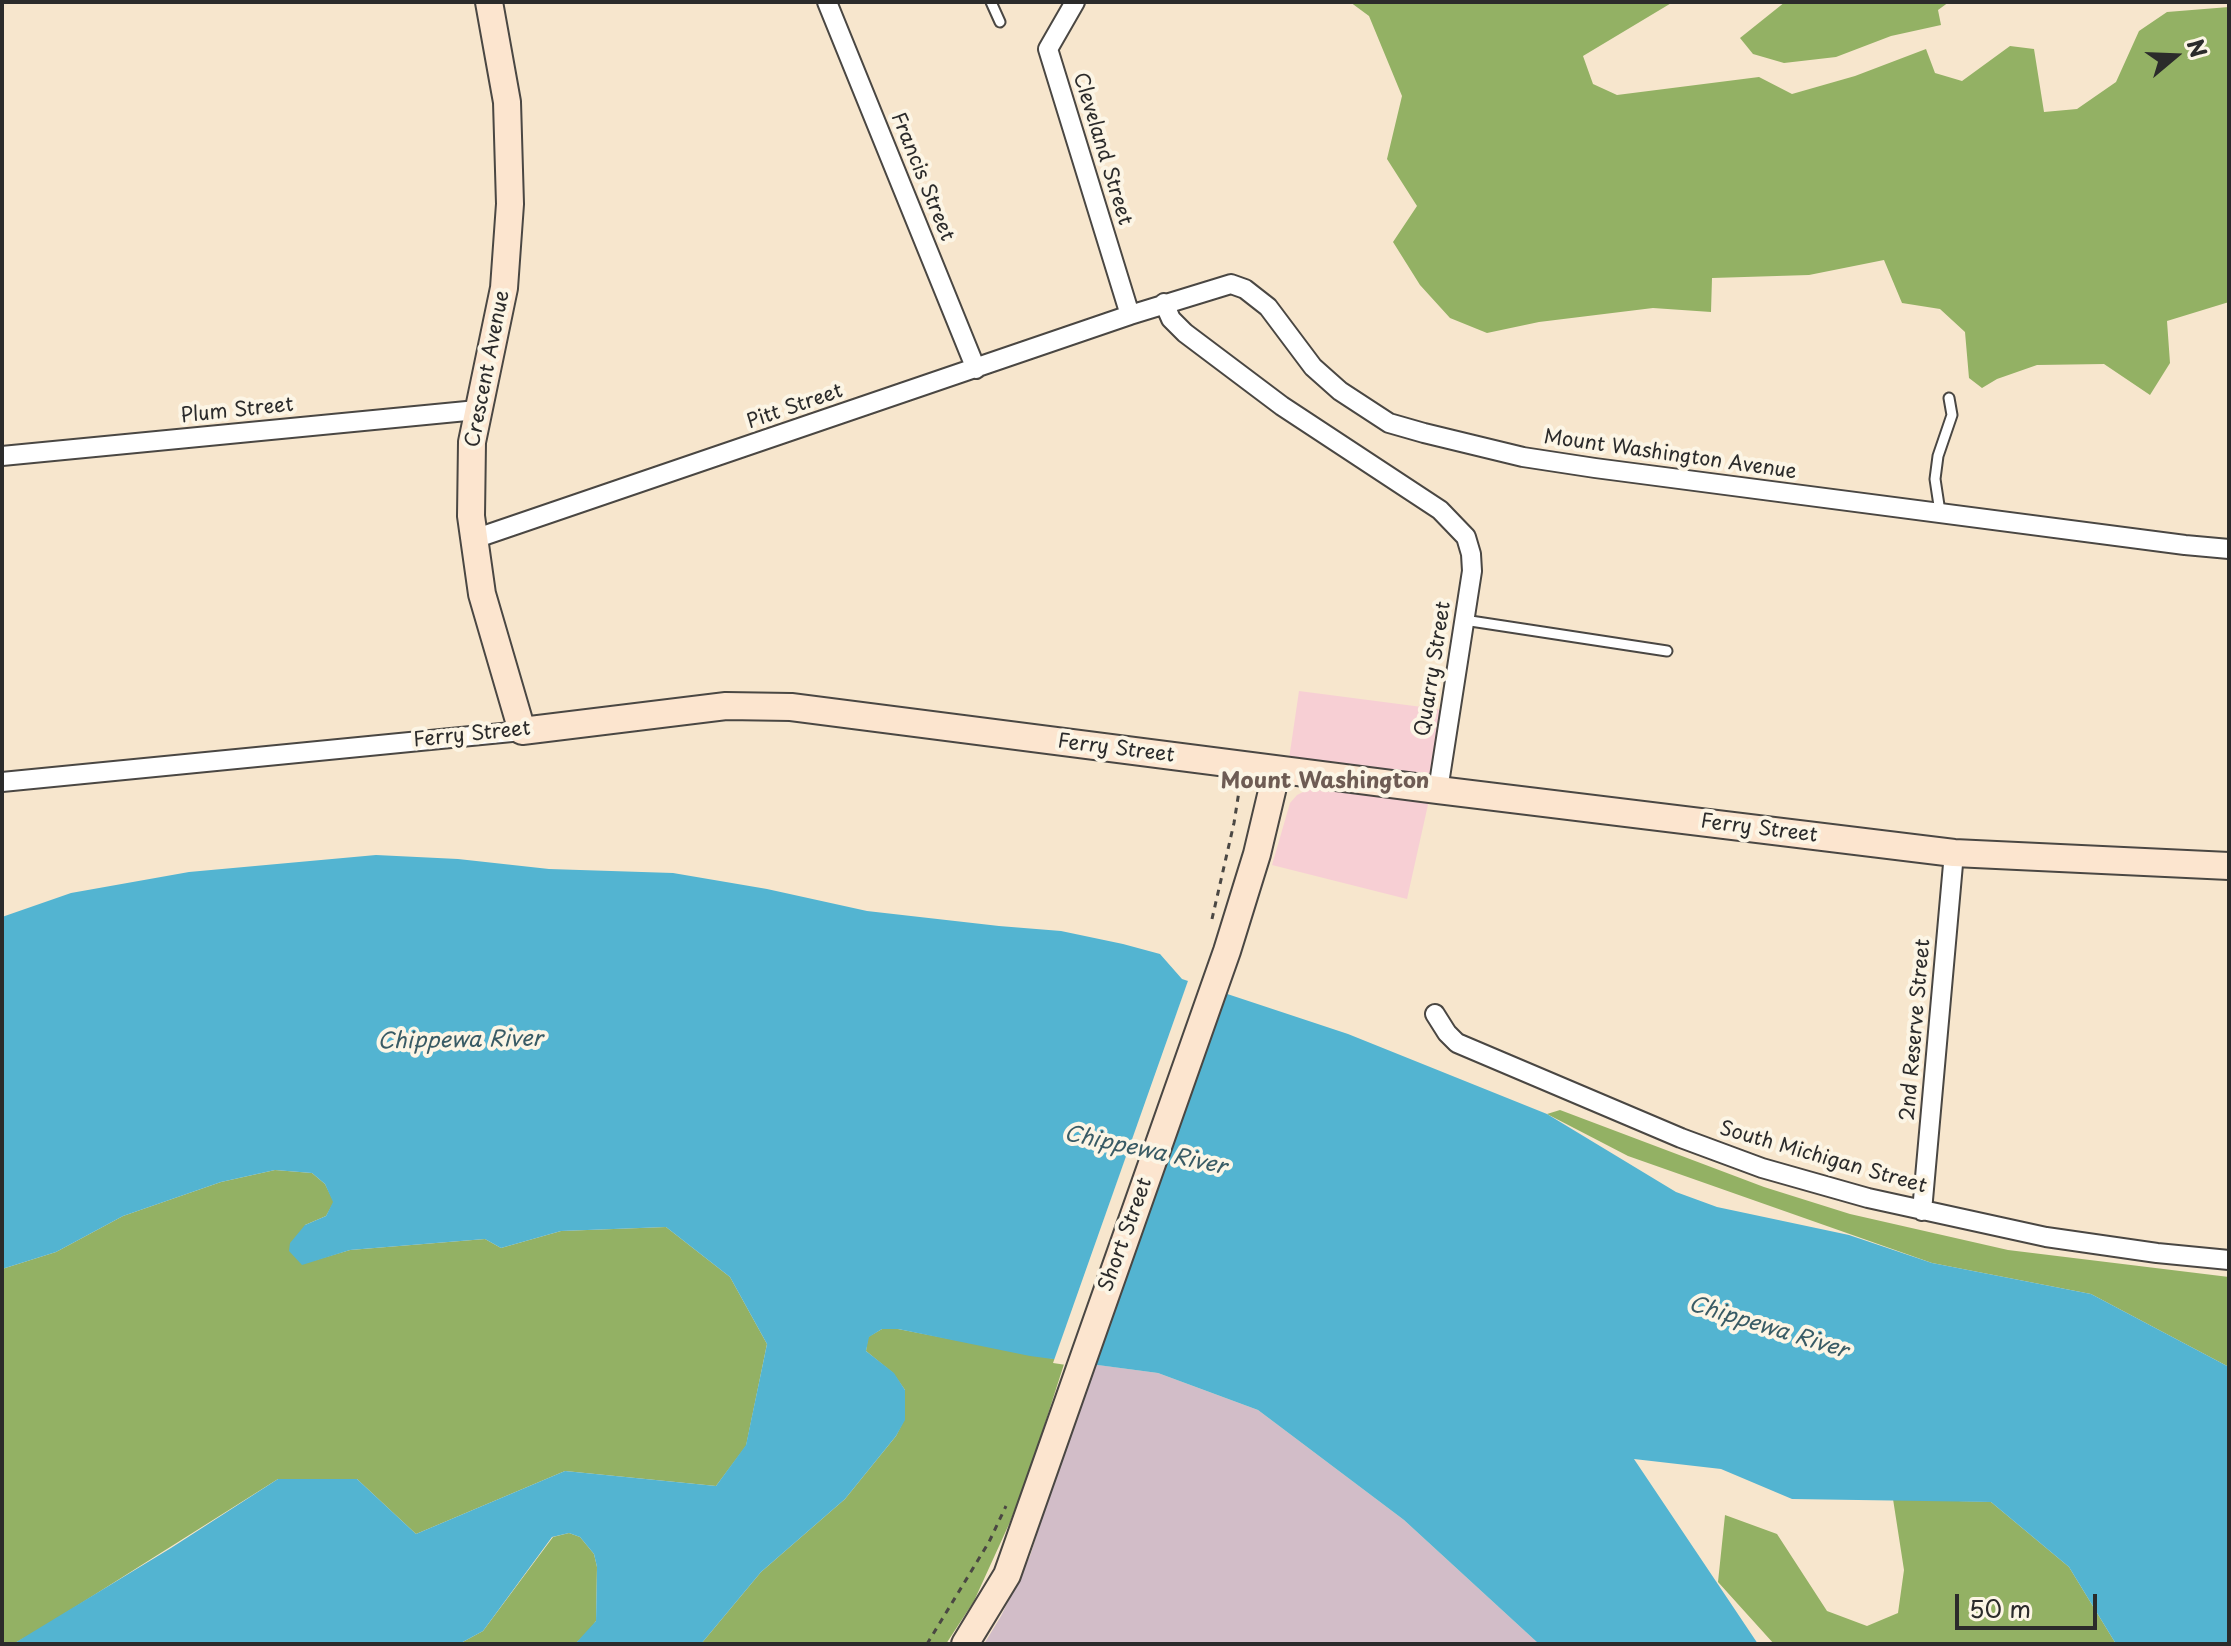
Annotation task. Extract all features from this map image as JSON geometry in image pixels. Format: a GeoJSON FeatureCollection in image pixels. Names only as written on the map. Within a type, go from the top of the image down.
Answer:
{"type":"FeatureCollection","features":[{"type":"Feature","properties":{"kind":"main road","name":"Crescent Avenue"},"geometry":{"type":"LineString","coordinates":[[489,2],[507,102],[510,204],[504,288],[477,410],[470,487],[482,594],[522,731]]}},
{"type":"Feature","properties":{"kind":"main road","name":"Ferry Street"},"geometry":{"type":"LineString","coordinates":[[522,731],[756,705],[1954,853],[2229,866]]}},
{"type":"Feature","properties":{"kind":"main road","name":"Short Street"},"geometry":{"type":"LineString","coordinates":[[965,1644],[1007,1575],[1227,951],[1257,854],[1277,770]]}},
{"type":"Feature","properties":{"kind":"street","name":"Francis Street"},"geometry":{"type":"LineString","coordinates":[[827,2],[976,369]]}},
{"type":"Feature","properties":{"kind":"street","name":"Cleveland Street"},"geometry":{"type":"LineString","coordinates":[[1075,2],[1048,49],[1130,315]]}},
{"type":"Feature","properties":{"kind":"street","name":"Mount Washington Avenue"},"geometry":{"type":"LineString","coordinates":[[1130,315],[1222,285],[1231,284],[1245,289],[1268,307],[1313,367],[1340,391],[1389,423],[1523,457],[2229,549]]}},
{"type":"Feature","properties":{"kind":"street","name":"Quarry Street"},"geometry":{"type":"LineString","coordinates":[[1164,303],[1171,319],[1185,333],[1282,406],[1440,510],[1466,537],[1472,571],[1438,790]]}},
{"type":"Feature","properties":{"kind":"street","name":"Pitt Street"},"geometry":{"type":"LineString","coordinates":[[474,539],[1130,315]]}},
{"type":"Feature","properties":{"kind":"street","name":"Plum Street"},"geometry":{"type":"LineString","coordinates":[[2,456],[477,410]]}},
{"type":"Feature","properties":{"kind":"street","name":"Ferry Street"},"geometry":{"type":"LineString","coordinates":[[2,782],[522,731]]}},
{"type":"Feature","properties":{"kind":"street","name":"2nd Reserve Street"},"geometry":{"type":"LineString","coordinates":[[1922,1211],[1954,853]]}},
{"type":"Feature","properties":{"kind":"street","name":"South Michigan Street"},"geometry":{"type":"LineString","coordinates":[[1435,1014],[1457,1043],[1681,1138],[1762,1168],[1868,1198],[2046,1237],[2229,1260]]}},
{"type":"Feature","properties":{"kind":"lane"},"geometry":{"type":"LineString","coordinates":[[991,2],[1000,22]]}},
{"type":"Feature","properties":{"kind":"lane"},"geometry":{"type":"LineString","coordinates":[[1940,512],[1935,479],[1938,456],[1952,415],[1949,398]]}},
{"type":"Feature","properties":{"kind":"lane"},"geometry":{"type":"LineString","coordinates":[[1464,620],[1667,651]]}},
{"type":"Feature","properties":{"kind":"path"},"geometry":{"type":"LineString","coordinates":[[1210,931],[1234,823],[1242,766]]}},
{"type":"Feature","properties":{"kind":"path"},"geometry":{"type":"LineString","coordinates":[[927,1644],[989,1542],[1006,1506]]}},
{"type":"Feature","properties":{"kind":"shaded area"},"geometry":{"type":"Polygon","coordinates":[[[1299,691],[1445,710],[1433,773],[1425,775],[1289,759],[1299,691]]]}},
{"type":"Feature","properties":{"kind":"shaded area"},"geometry":{"type":"Polygon","coordinates":[[[1315,786],[1429,800],[1407,899],[1272,865],[1290,803],[1297,795],[1315,786]]]}},
{"type":"Feature","properties":{"kind":"shaded area"},"geometry":{"type":"Polygon","coordinates":[[[1091,1364],[1158,1373],[1258,1410],[1404,1520],[1539,1644],[984,1644],[1030,1556],[1091,1364]]]}},
{"type":"Feature","properties":{"kind":"green space"},"geometry":{"type":"Polygon","coordinates":[[[1350,2],[1673,2],[1583,56],[1593,84],[1617,95],[1759,77],[1792,94],[1855,76],[1926,49],[1935,73],[1962,81],[2010,46],[2034,49],[2044,112],[2077,109],[2116,82],[2139,31],[2167,12],[2229,7],[2229,302],[2167,321],[2170,363],[2150,395],[2104,364],[2037,365],[1997,379],[1982,388],[1969,378],[1965,332],[1940,309],[1902,303],[1884,260],[1809,275],[1712,278],[1711,312],[1653,308],[1539,322],[1487,333],[1450,318],[1420,285],[1393,242],[1417,206],[1387,159],[1402,96],[1369,16],[1350,2]]]}},
{"type":"Feature","properties":{"kind":"green space"},"geometry":{"type":"Polygon","coordinates":[[[1785,2],[1949,2],[1938,10],[1941,25],[1891,36],[1836,57],[1784,63],[1753,54],[1740,38],[1785,2]]]}},
{"type":"Feature","properties":{"kind":"green space"},"geometry":{"type":"Polygon","coordinates":[[[1560,1110],[1764,1187],[1850,1214],[2008,1250],[2229,1277],[2229,1367],[2091,1294],[1932,1263],[1628,1156],[1547,1114],[1560,1110]]]}},
{"type":"Feature","properties":{"kind":"green space"},"geometry":{"type":"Polygon","coordinates":[[[275,1170],[312,1173],[325,1184],[334,1202],[326,1216],[305,1225],[302,1264],[350,1250],[485,1239],[501,1248],[561,1231],[666,1227],[730,1277],[767,1344],[746,1446],[716,1486],[565,1471],[416,1534],[357,1479],[278,1479],[37,1631],[13,1644],[2,1644],[2,1269],[56,1252],[123,1216],[221,1182],[275,1170]]]}},
{"type":"Feature","properties":{"kind":"green space"},"geometry":{"type":"Polygon","coordinates":[[[882,1329],[898,1329],[1065,1361],[1032,1464],[974,1601],[946,1644],[701,1644],[761,1572],[845,1499],[896,1436],[904,1420],[905,1390],[893,1373],[866,1351],[868,1337],[882,1329]]]}},
{"type":"Feature","properties":{"kind":"green space"},"geometry":{"type":"Polygon","coordinates":[[[1893,1499],[1991,1502],[2069,1567],[2116,1644],[1774,1644],[1718,1582],[1725,1515],[1777,1534],[1827,1611],[1867,1626],[1898,1613],[1904,1570],[1893,1499]]]}},
{"type":"Feature","properties":{"kind":"green space"},"geometry":{"type":"Polygon","coordinates":[[[569,1533],[580,1537],[594,1554],[597,1567],[596,1621],[587,1633],[575,1644],[459,1644],[483,1631],[553,1537],[569,1533]]]}},
{"type":"Feature","properties":{"kind":"water","name":"Chippewa River"},"geometry":{"type":"Polygon","coordinates":[[[376,855],[458,859],[549,869],[673,873],[867,911],[1061,931],[1123,944],[1160,954],[1182,979],[1348,1034],[1547,1114],[1676,1192],[1717,1207],[1849,1235],[1932,1263],[2091,1294],[2229,1367],[2229,1644],[2116,1644],[2069,1567],[1991,1502],[1792,1499],[1721,1469],[1634,1459],[1758,1644],[1539,1644],[1404,1520],[1258,1410],[1158,1373],[1030,1356],[898,1329],[882,1329],[869,1337],[866,1351],[894,1373],[905,1390],[905,1420],[896,1436],[845,1499],[761,1572],[701,1644],[575,1644],[596,1621],[597,1567],[594,1554],[580,1537],[569,1533],[552,1537],[483,1631],[459,1644],[13,1644],[278,1479],[357,1479],[416,1534],[565,1471],[716,1486],[746,1445],[767,1344],[730,1277],[666,1227],[561,1231],[501,1248],[485,1239],[350,1250],[302,1265],[289,1251],[290,1243],[305,1225],[326,1216],[333,1202],[325,1184],[312,1173],[275,1170],[221,1182],[123,1216],[56,1252],[2,1269],[2,917],[71,893],[189,872],[376,855]]]}},
{"type":"Feature","properties":{"kind":"pier"},"geometry":{"type":"Polygon","coordinates":[[[1189,978],[1225,991],[1093,1369],[1053,1363],[1189,978]]]}},
{"type":"Feature","properties":{"kind":"district","name":"Mount Washington"},"geometry":{"type":"Point","coordinates":[1325,782]}}]}
